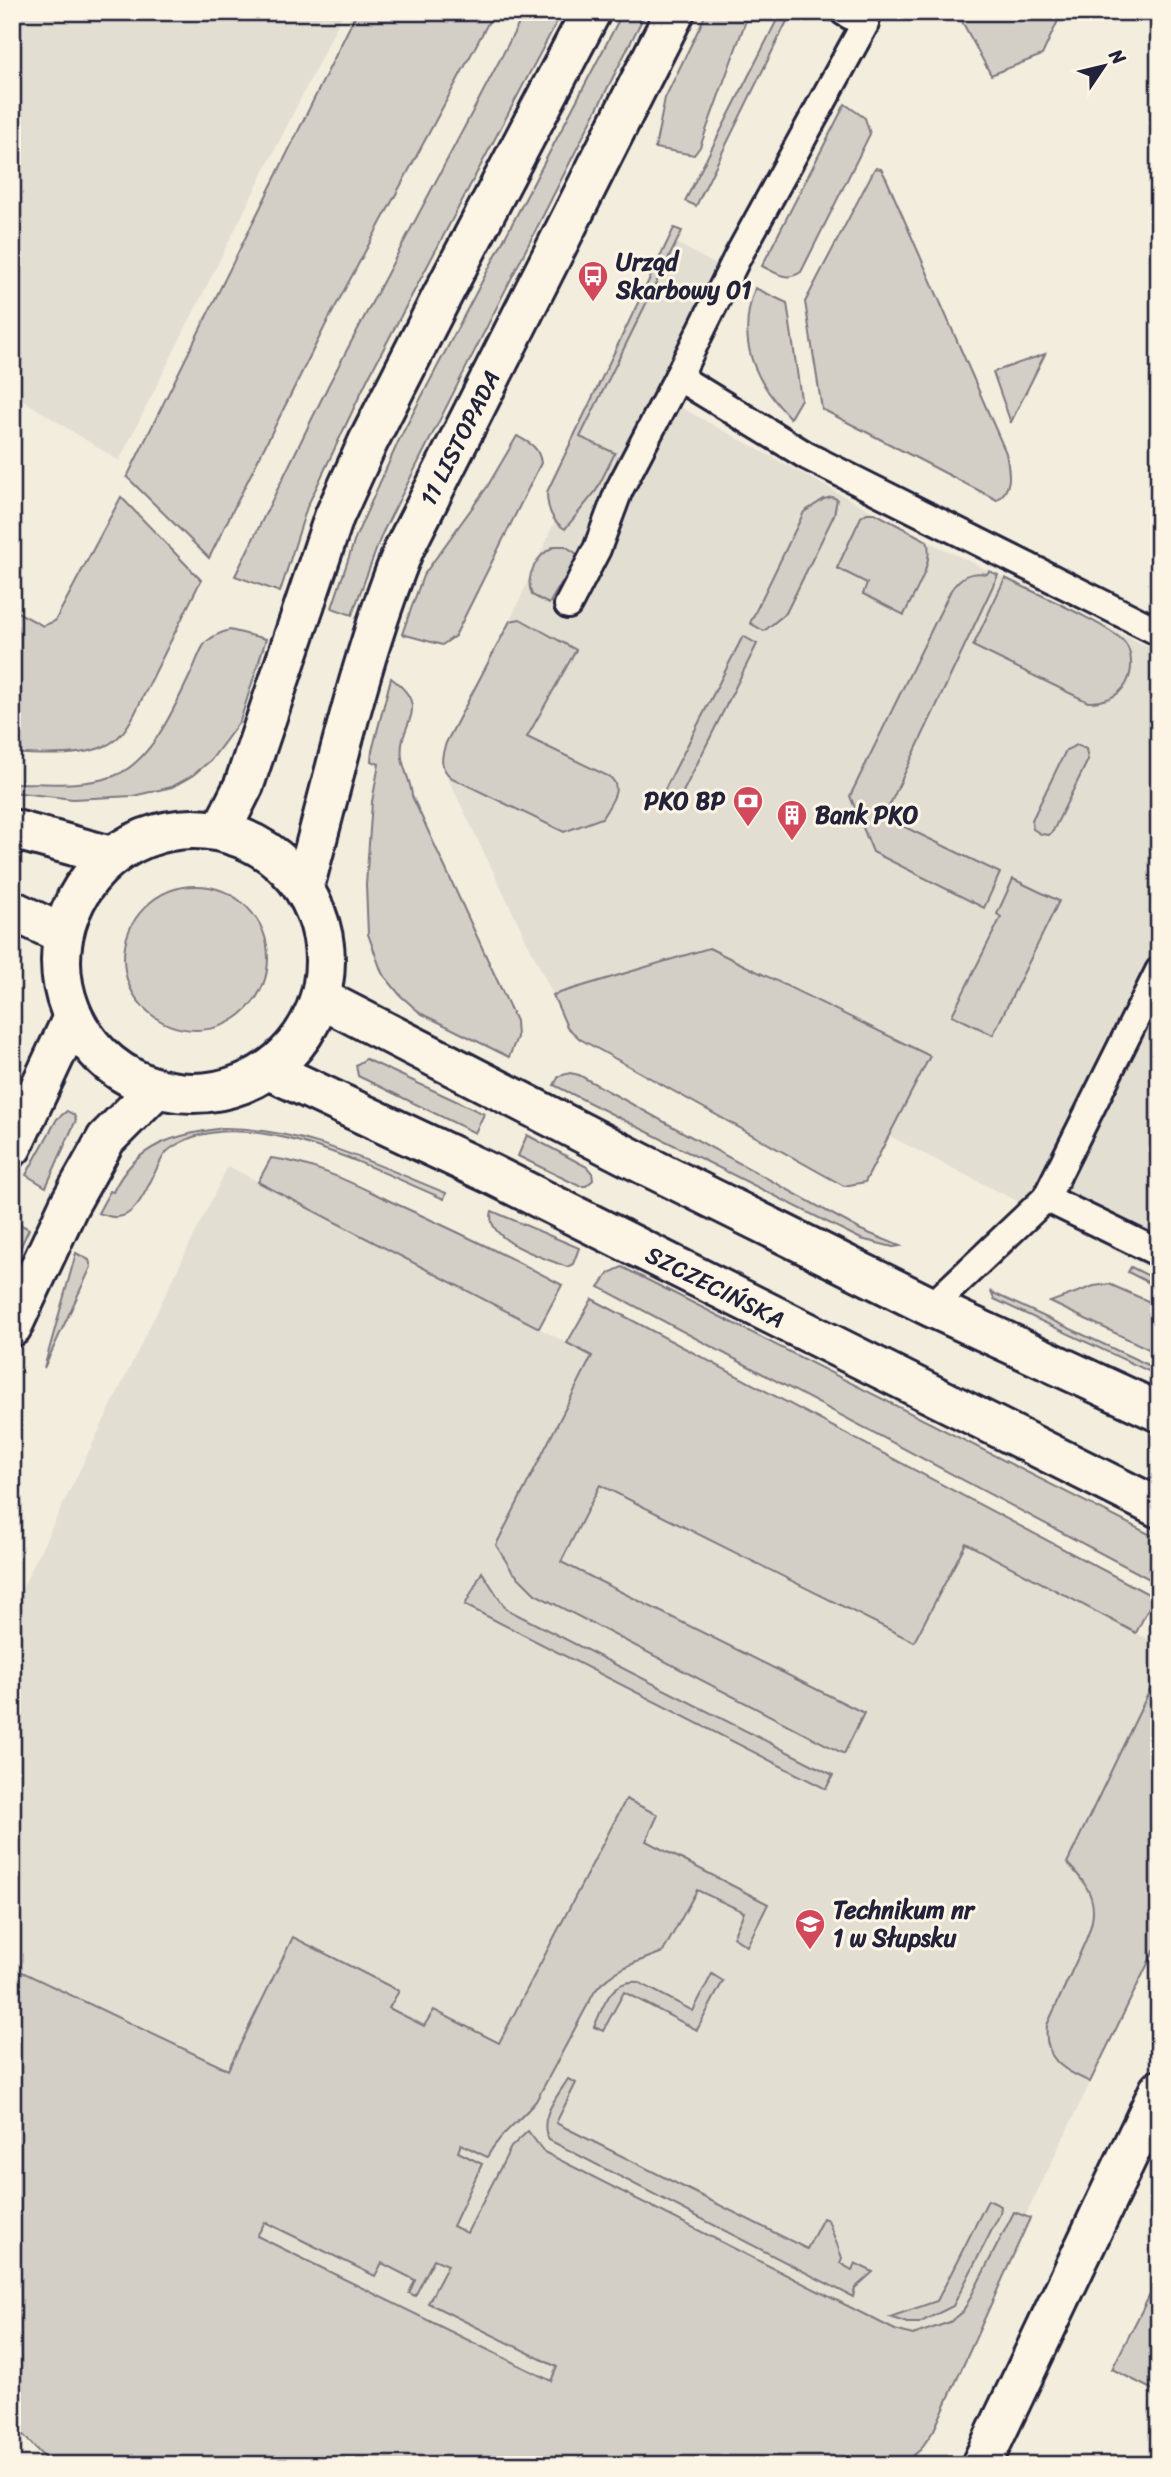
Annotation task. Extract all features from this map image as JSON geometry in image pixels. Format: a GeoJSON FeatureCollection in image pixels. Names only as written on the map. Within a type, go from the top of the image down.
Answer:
{"type":"FeatureCollection","features":[{"type":"Feature","properties":{"kind":"main road"},"geometry":{"type":"LineString","coordinates":[[221,831],[244,785],[334,517],[442,296],[592,12]]}},
{"type":"Feature","properties":{"kind":"main road","name":"11 LISTOPADA"},"geometry":{"type":"LineString","coordinates":[[304,888],[369,651],[386,594],[404,549],[675,12]]}},
{"type":"Feature","properties":{"kind":"main road"},"geometry":{"type":"LineString","coordinates":[[12,829],[111,856]]}},
{"type":"Feature","properties":{"kind":"main road"},"geometry":{"type":"LineString","coordinates":[[163,831],[221,831],[269,851],[304,888],[320,922],[326,960],[320,998],[301,1038],[269,1070],[234,1088],[195,1094],[156,1089],[106,1063],[72,1019],[62,992],[62,934],[79,891],[111,856],[163,831]]}},
{"type":"Feature","properties":{"kind":"main road"},"geometry":{"type":"LineString","coordinates":[[12,910],[62,934]]}},
{"type":"Feature","properties":{"kind":"main road"},"geometry":{"type":"LineString","coordinates":[[320,998],[641,1163],[931,1307],[1159,1412]]}},
{"type":"Feature","properties":{"kind":"main road"},"geometry":{"type":"LineString","coordinates":[[12,1147],[72,1019]]}},
{"type":"Feature","properties":{"kind":"main road","name":"SZCZECIŃSKA"},"geometry":{"type":"LineString","coordinates":[[269,1070],[493,1175],[1159,1508]]}},
{"type":"Feature","properties":{"kind":"main road"},"geometry":{"type":"LineString","coordinates":[[12,1327],[69,1205],[106,1139],[156,1089]]}},
{"type":"Feature","properties":{"kind":"main road"},"geometry":{"type":"LineString","coordinates":[[981,2465],[1159,2090]]}},
{"type":"Feature","properties":{"kind":"lane"},"geometry":{"type":"LineString","coordinates":[[568,605],[597,549],[619,490],[737,258],[865,24],[844,12]]}},
{"type":"Feature","properties":{"kind":"lane"},"geometry":{"type":"LineString","coordinates":[[678,377],[807,456],[1159,632]]}},
{"type":"Feature","properties":{"kind":"lane"},"geometry":{"type":"LineString","coordinates":[[931,1307],[1046,1198],[1159,971]]}},
{"type":"Feature","properties":{"kind":"lane"},"geometry":{"type":"LineString","coordinates":[[1046,1198],[1159,1253]]}},
{"type":"Feature","properties":{"kind":"shaded area"},"geometry":{"type":"Polygon","coordinates":[[[12,12],[344,12],[119,461],[12,393],[12,12]]]}},
{"type":"Feature","properties":{"kind":"shaded area"},"geometry":{"type":"Polygon","coordinates":[[[357,12],[494,12],[325,326],[209,558],[127,477],[357,12]]]}},
{"type":"Feature","properties":{"kind":"shaded area"},"geometry":{"type":"Polygon","coordinates":[[[525,12],[562,12],[368,378],[307,507],[280,592],[235,576],[329,384],[525,12]]]}},
{"type":"Feature","properties":{"kind":"shaded area"},"geometry":{"type":"Polygon","coordinates":[[[623,12],[646,12],[382,534],[352,615],[332,608],[356,536],[399,440],[623,12]]]}},
{"type":"Feature","properties":{"kind":"shaded area"},"geometry":{"type":"Polygon","coordinates":[[[707,12],[749,12],[700,147],[694,155],[655,148],[665,98],[707,12]]]}},
{"type":"Feature","properties":{"kind":"shaded area"},"geometry":{"type":"Polygon","coordinates":[[[781,12],[790,15],[696,206],[685,201],[781,12]]]}},
{"type":"Feature","properties":{"kind":"shaded area"},"geometry":{"type":"Polygon","coordinates":[[[957,12],[1062,12],[1042,55],[991,75],[957,12]]]}},
{"type":"Feature","properties":{"kind":"shaded area"},"geometry":{"type":"Polygon","coordinates":[[[845,104],[865,118],[870,134],[801,272],[791,276],[777,274],[762,266],[845,104]]]}},
{"type":"Feature","properties":{"kind":"shaded area"},"geometry":{"type":"Polygon","coordinates":[[[875,168],[881,169],[886,178],[1006,453],[1008,485],[997,500],[822,409],[805,302],[875,168]]]}},
{"type":"Feature","properties":{"kind":"shaded area"},"geometry":{"type":"Polygon","coordinates":[[[674,228],[682,231],[580,437],[615,453],[596,491],[565,529],[551,514],[547,492],[674,228]]]}},
{"type":"Feature","properties":{"kind":"shaded area"},"geometry":{"type":"Polygon","coordinates":[[[669,239],[720,267],[656,394],[927,541],[1159,652],[1159,1273],[889,1136],[929,1056],[710,948],[553,995],[442,766],[441,758],[446,743],[510,621],[554,523],[547,504],[550,482],[669,239]]]}},
{"type":"Feature","properties":{"kind":"shaded area"},"geometry":{"type":"Polygon","coordinates":[[[755,288],[787,303],[801,399],[790,418],[766,389],[752,358],[747,325],[755,288]]]}},
{"type":"Feature","properties":{"kind":"shaded area"},"geometry":{"type":"Polygon","coordinates":[[[1045,354],[1011,422],[1011,423],[993,372],[1045,354]]]}},
{"type":"Feature","properties":{"kind":"shaded area"},"geometry":{"type":"Polygon","coordinates":[[[517,436],[536,449],[541,463],[455,636],[442,645],[402,634],[423,576],[487,487],[517,436]]]}},
{"type":"Feature","properties":{"kind":"shaded area"},"geometry":{"type":"Polygon","coordinates":[[[121,497],[201,580],[134,715],[118,737],[95,750],[72,754],[12,753],[12,609],[43,626],[55,621],[121,497]]]}},
{"type":"Feature","properties":{"kind":"shaded area"},"geometry":{"type":"Polygon","coordinates":[[[832,497],[837,499],[834,515],[786,613],[764,631],[750,623],[804,512],[832,497]]]}},
{"type":"Feature","properties":{"kind":"shaded area"},"geometry":{"type":"Polygon","coordinates":[[[867,513],[875,513],[927,541],[929,550],[926,569],[904,615],[863,594],[867,583],[837,568],[861,517],[867,513]]]}},
{"type":"Feature","properties":{"kind":"shaded area"},"geometry":{"type":"Polygon","coordinates":[[[555,546],[565,546],[580,556],[571,580],[562,582],[549,604],[532,595],[530,580],[538,560],[555,546]]]}},
{"type":"Feature","properties":{"kind":"shaded area"},"geometry":{"type":"Polygon","coordinates":[[[989,571],[998,575],[884,817],[1000,873],[984,908],[873,852],[850,796],[951,590],[966,576],[987,574],[989,571]]]}},
{"type":"Feature","properties":{"kind":"shaded area"},"geometry":{"type":"Polygon","coordinates":[[[1005,578],[1088,618],[1125,643],[1130,652],[1131,669],[1123,689],[1110,698],[1088,702],[973,646],[1005,578]]]}},
{"type":"Feature","properties":{"kind":"shaded area"},"geometry":{"type":"Polygon","coordinates":[[[520,619],[576,650],[527,737],[610,777],[616,787],[614,797],[602,818],[564,832],[452,778],[443,766],[446,743],[510,621],[520,619]]]}},
{"type":"Feature","properties":{"kind":"shaded area"},"geometry":{"type":"Polygon","coordinates":[[[230,630],[266,639],[240,721],[211,760],[192,776],[172,787],[133,796],[73,799],[12,792],[12,783],[89,782],[114,776],[128,769],[140,759],[161,731],[206,642],[230,630]]]}},
{"type":"Feature","properties":{"kind":"shaded area"},"geometry":{"type":"Polygon","coordinates":[[[743,636],[757,644],[676,806],[667,809],[663,804],[663,793],[743,636]]]}},
{"type":"Feature","properties":{"kind":"shaded area"},"geometry":{"type":"Polygon","coordinates":[[[391,678],[404,689],[412,708],[404,735],[402,758],[412,796],[516,1021],[517,1037],[509,1057],[420,1013],[400,995],[382,973],[368,934],[366,885],[372,802],[379,764],[371,761],[391,678]]]}},
{"type":"Feature","properties":{"kind":"shaded area"},"geometry":{"type":"Polygon","coordinates":[[[1077,745],[1086,749],[1088,760],[1053,831],[1049,835],[1041,834],[1033,829],[1032,820],[1066,750],[1077,745]]]}},
{"type":"Feature","properties":{"kind":"shaded area"},"geometry":{"type":"Polygon","coordinates":[[[1013,879],[1059,901],[993,1035],[952,1015],[1001,917],[997,914],[1013,879]]]}},
{"type":"Feature","properties":{"kind":"shaded area"},"geometry":{"type":"Polygon","coordinates":[[[196,886],[223,892],[247,907],[262,931],[268,958],[262,985],[247,1009],[223,1024],[196,1030],[169,1024],[145,1009],[130,985],[124,958],[130,931],[145,907],[169,892],[196,886]]]}},
{"type":"Feature","properties":{"kind":"shaded area"},"geometry":{"type":"Polygon","coordinates":[[[709,948],[930,1056],[865,1182],[844,1186],[580,1039],[567,1027],[553,995],[709,948]]]}},
{"type":"Feature","properties":{"kind":"shaded area"},"geometry":{"type":"Polygon","coordinates":[[[366,1059],[484,1114],[475,1133],[358,1076],[356,1065],[366,1059]]]}},
{"type":"Feature","properties":{"kind":"shaded area"},"geometry":{"type":"Polygon","coordinates":[[[570,1073],[579,1075],[861,1230],[900,1246],[893,1247],[861,1239],[554,1085],[559,1076],[570,1073]]]}},
{"type":"Feature","properties":{"kind":"shaded area"},"geometry":{"type":"Polygon","coordinates":[[[67,1111],[74,1115],[76,1120],[46,1187],[26,1175],[57,1119],[67,1111]]]}},
{"type":"Feature","properties":{"kind":"shaded area"},"geometry":{"type":"Polygon","coordinates":[[[224,1128],[282,1134],[310,1141],[446,1193],[444,1199],[354,1160],[287,1138],[254,1132],[222,1132],[193,1137],[167,1151],[145,1193],[132,1211],[114,1217],[98,1213],[122,1175],[146,1152],[174,1138],[224,1128]]]}},
{"type":"Feature","properties":{"kind":"shaded area"},"geometry":{"type":"Polygon","coordinates":[[[527,1135],[587,1167],[593,1180],[586,1186],[579,1186],[518,1156],[527,1135]]]}},
{"type":"Feature","properties":{"kind":"shaded area"},"geometry":{"type":"Polygon","coordinates":[[[271,1158],[303,1164],[348,1181],[562,1285],[539,1328],[258,1182],[271,1158]]]}},
{"type":"Feature","properties":{"kind":"shaded area"},"geometry":{"type":"Polygon","coordinates":[[[228,1166],[567,1343],[966,1543],[1159,1645],[1159,1941],[970,2330],[836,2465],[12,2403],[12,1609],[228,1166]]]}},
{"type":"Feature","properties":{"kind":"shaded area"},"geometry":{"type":"Polygon","coordinates":[[[492,1211],[579,1248],[573,1264],[567,1267],[506,1240],[492,1222],[492,1211]]]}},
{"type":"Feature","properties":{"kind":"shaded area"},"geometry":{"type":"Polygon","coordinates":[[[12,1220],[29,1229],[12,1265],[12,1220]]]}},
{"type":"Feature","properties":{"kind":"shaded area"},"geometry":{"type":"Polygon","coordinates":[[[76,1253],[89,1260],[91,1267],[44,1368],[76,1253]]]}},
{"type":"Feature","properties":{"kind":"shaded area"},"geometry":{"type":"Polygon","coordinates":[[[622,1267],[1159,1539],[1159,1584],[599,1287],[609,1273],[622,1267]]]}},
{"type":"Feature","properties":{"kind":"shaded area"},"geometry":{"type":"Polygon","coordinates":[[[1131,1267],[1159,1281],[1159,1288],[1128,1272],[1131,1267]]]}},
{"type":"Feature","properties":{"kind":"shaded area"},"geometry":{"type":"Polygon","coordinates":[[[1109,1284],[1159,1306],[1159,1354],[1050,1302],[1094,1286],[1109,1284]]]}},
{"type":"Feature","properties":{"kind":"shaded area"},"geometry":{"type":"Polygon","coordinates":[[[991,1292],[1159,1370],[1159,1376],[994,1299],[991,1292]]]}},
{"type":"Feature","properties":{"kind":"shaded area"},"geometry":{"type":"Polygon","coordinates":[[[592,1299],[1154,1597],[1136,1633],[966,1543],[914,1642],[600,1485],[561,1562],[864,1713],[844,1754],[535,1594],[512,1571],[496,1545],[592,1356],[567,1343],[592,1299]]]}},
{"type":"Feature","properties":{"kind":"shaded area"},"geometry":{"type":"Polygon","coordinates":[[[482,1572],[506,1609],[833,1775],[826,1789],[465,1605],[482,1572]]]}},
{"type":"Feature","properties":{"kind":"shaded area"},"geometry":{"type":"Polygon","coordinates":[[[1159,1671],[1159,1941],[1090,2082],[1071,2073],[1057,2062],[1048,2047],[1047,2025],[1087,1936],[1093,1912],[1087,1889],[1067,1863],[1159,1671]]]}},
{"type":"Feature","properties":{"kind":"shaded area"},"geometry":{"type":"Polygon","coordinates":[[[626,1799],[658,1815],[646,1841],[768,1904],[747,1946],[733,1937],[744,1912],[697,1890],[663,1952],[626,1967],[602,1983],[595,1991],[536,2101],[498,2141],[487,2157],[461,2144],[458,2152],[482,2164],[453,2226],[467,2233],[511,2147],[528,2131],[544,2152],[895,2330],[913,2335],[950,2322],[963,2312],[1014,2212],[1030,2218],[934,2430],[920,2450],[902,2465],[51,2465],[12,2423],[12,1967],[228,2070],[293,1937],[399,1991],[389,2008],[424,2026],[434,2010],[499,2043],[626,1799]],[[265,2222],[257,2236],[551,2381],[557,2367],[428,2303],[448,2265],[434,2259],[415,2296],[409,2293],[415,2280],[382,2263],[375,2276],[265,2222]]]}},
{"type":"Feature","properties":{"kind":"shaded area"},"geometry":{"type":"Polygon","coordinates":[[[712,1974],[723,1981],[697,2030],[624,1992],[603,2031],[594,2027],[609,1996],[621,1985],[638,1982],[693,2011],[712,1974]]]}},
{"type":"Feature","properties":{"kind":"shaded area"},"geometry":{"type":"Polygon","coordinates":[[[568,2079],[576,2083],[556,2123],[807,2249],[823,2218],[828,2220],[842,2258],[840,2263],[852,2270],[855,2263],[873,2272],[855,2288],[853,2297],[549,2140],[545,2124],[547,2116],[568,2079]]]}},
{"type":"Feature","properties":{"kind":"shaded area"},"geometry":{"type":"Polygon","coordinates":[[[988,2200],[1001,2206],[1000,2214],[953,2306],[919,2323],[907,2323],[890,2317],[937,2301],[988,2200]]]}},
{"type":"Feature","properties":{"kind":"shaded area"},"geometry":{"type":"Polygon","coordinates":[[[1159,2277],[1159,2393],[1112,2369],[1159,2277]]]}},
{"type":"Feature","properties":{"kind":"place","name":"Urząd Skarbowy 01"},"geometry":{"type":"Point","coordinates":[593,303]}},
{"type":"Feature","properties":{"kind":"place","name":"PKO BP"},"geometry":{"type":"Point","coordinates":[748,828]}},
{"type":"Feature","properties":{"kind":"place","name":"Bank PKO"},"geometry":{"type":"Point","coordinates":[792,842]}},
{"type":"Feature","properties":{"kind":"place","name":"Technikum nr 1 w Słupsku"},"geometry":{"type":"Point","coordinates":[810,1951]}}]}
